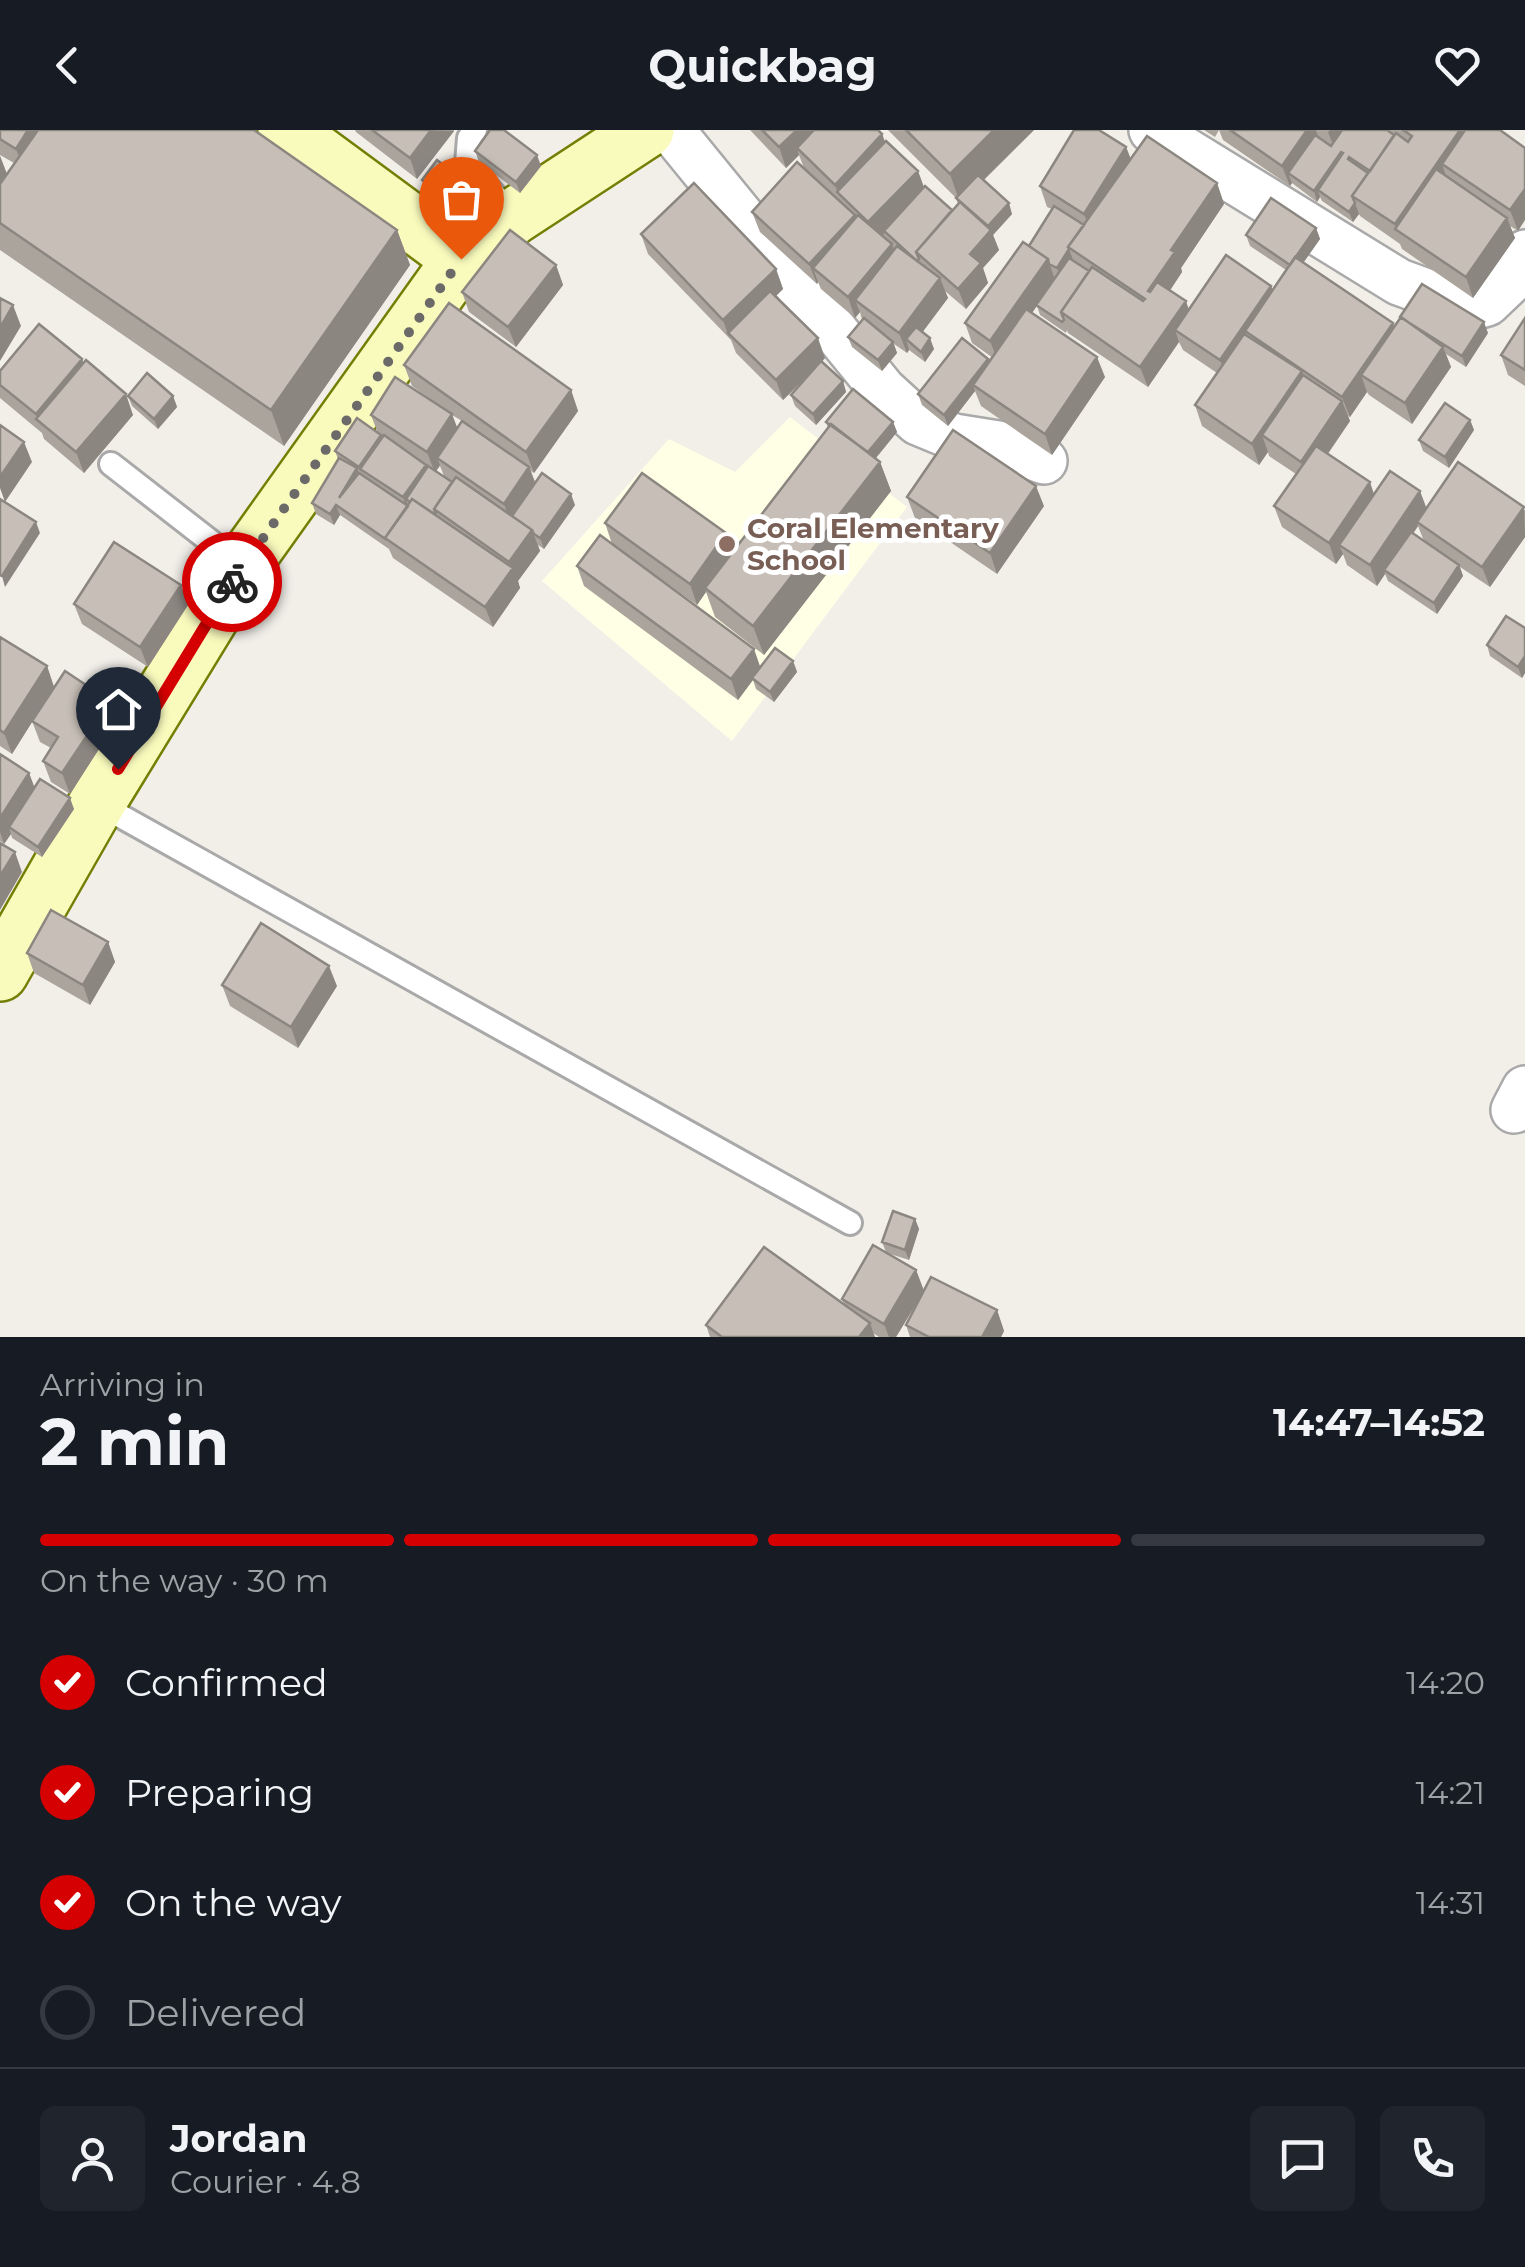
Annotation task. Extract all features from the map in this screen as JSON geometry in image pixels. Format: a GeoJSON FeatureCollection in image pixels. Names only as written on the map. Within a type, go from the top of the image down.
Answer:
{"type":"FeatureCollection","features":[{"type":"Feature","properties":{"kind":"street"},"geometry":{"type":"LineString","coordinates":[[286,130],[461,259]]}},
{"type":"Feature","properties":{"kind":"street"},"geometry":{"type":"LineString","coordinates":[[0,973],[97,803],[242,566],[461,259],[513,217],[646,130]]}},
{"type":"Feature","properties":{"kind":"street"},"geometry":{"type":"LineString","coordinates":[[671,130],[883,390],[918,422],[954,438],[998,444],[1044,461]]}},
{"type":"Feature","properties":{"kind":"street"},"geometry":{"type":"LineString","coordinates":[[1152,130],[1399,282],[1470,308],[1487,303],[1509,282],[1525,254]]}},
{"type":"Feature","properties":{"kind":"lane"},"geometry":{"type":"LineString","coordinates":[[475,130],[469,138],[468,163],[513,217]]}},
{"type":"Feature","properties":{"kind":"lane"},"geometry":{"type":"LineString","coordinates":[[111,464],[242,566]]}},
{"type":"Feature","properties":{"kind":"lane"},"geometry":{"type":"LineString","coordinates":[[97,803],[850,1223]]}},
{"type":"Feature","properties":{"kind":"shaded area","name":"Coral Elementary School"},"geometry":{"type":"Polygon","coordinates":[[[790,417],[907,507],[732,741],[542,581],[669,439],[735,472],[790,417]]]}},
{"type":"Feature","properties":{"kind":"building"},"geometry":{"type":"Polygon","coordinates":[[[0,130],[28,130],[16,149],[0,139],[0,130]]]}},
{"type":"Feature","properties":{"kind":"building"},"geometry":{"type":"Polygon","coordinates":[[[38,130],[254,130],[397,230],[271,410],[0,223],[0,184],[38,130]]]}},
{"type":"Feature","properties":{"kind":"building"},"geometry":{"type":"Polygon","coordinates":[[[372,130],[431,130],[410,158],[372,130]]]}},
{"type":"Feature","properties":{"kind":"building"},"geometry":{"type":"Polygon","coordinates":[[[490,130],[504,130],[537,155],[516,182],[475,151],[490,130]]]}},
{"type":"Feature","properties":{"kind":"building"},"geometry":{"type":"Polygon","coordinates":[[[762,130],[797,130],[779,147],[762,130]]]}},
{"type":"Feature","properties":{"kind":"building"},"geometry":{"type":"Polygon","coordinates":[[[814,130],[878,130],[882,134],[835,185],[797,148],[814,130]]]}},
{"type":"Feature","properties":{"kind":"building"},"geometry":{"type":"Polygon","coordinates":[[[906,130],[994,130],[950,174],[906,130]]]}},
{"type":"Feature","properties":{"kind":"building"},"geometry":{"type":"Polygon","coordinates":[[[1074,130],[1099,130],[1126,147],[1084,214],[1040,186],[1074,130]]]}},
{"type":"Feature","properties":{"kind":"building"},"geometry":{"type":"Polygon","coordinates":[[[1230,130],[1307,130],[1282,166],[1230,130]]]}},
{"type":"Feature","properties":{"kind":"building"},"geometry":{"type":"Polygon","coordinates":[[[1342,130],[1387,130],[1394,135],[1370,171],[1349,157],[1368,173],[1352,196],[1355,203],[1349,212],[1318,190],[1343,153],[1314,191],[1288,173],[1315,135],[1331,146],[1342,130]]]}},
{"type":"Feature","properties":{"kind":"building"},"geometry":{"type":"Polygon","coordinates":[[[1403,130],[1460,130],[1395,224],[1352,196],[1396,133],[1408,142],[1412,136],[1403,130]]]}},
{"type":"Feature","properties":{"kind":"building"},"geometry":{"type":"Polygon","coordinates":[[[1465,130],[1500,130],[1525,148],[1525,189],[1510,210],[1442,164],[1465,130]]]}},
{"type":"Feature","properties":{"kind":"building"},"geometry":{"type":"Polygon","coordinates":[[[1147,136],[1217,183],[1148,291],[1157,282],[1186,301],[1140,367],[1061,312],[1092,267],[1145,299],[1068,247],[1147,136]]]}},
{"type":"Feature","properties":{"kind":"building"},"geometry":{"type":"Polygon","coordinates":[[[886,141],[918,171],[868,222],[837,192],[886,141]]]}},
{"type":"Feature","properties":{"kind":"building"},"geometry":{"type":"Polygon","coordinates":[[[437,160],[470,185],[456,205],[422,180],[437,160]]]}},
{"type":"Feature","properties":{"kind":"building"},"geometry":{"type":"Polygon","coordinates":[[[797,162],[855,215],[809,264],[752,212],[797,162]]]}},
{"type":"Feature","properties":{"kind":"building"},"geometry":{"type":"Polygon","coordinates":[[[1436,169],[1507,218],[1466,277],[1395,229],[1436,169]]]}},
{"type":"Feature","properties":{"kind":"building"},"geometry":{"type":"Polygon","coordinates":[[[978,175],[1009,203],[988,226],[956,198],[978,175]]]}},
{"type":"Feature","properties":{"kind":"building"},"geometry":{"type":"Polygon","coordinates":[[[694,183],[776,269],[723,320],[641,234],[694,183]]]}},
{"type":"Feature","properties":{"kind":"building"},"geometry":{"type":"Polygon","coordinates":[[[925,186],[952,210],[916,252],[917,261],[884,231],[925,186]]]}},
{"type":"Feature","properties":{"kind":"building"},"geometry":{"type":"Polygon","coordinates":[[[1271,198],[1316,228],[1290,265],[1246,235],[1271,198]]]}},
{"type":"Feature","properties":{"kind":"building"},"geometry":{"type":"Polygon","coordinates":[[[960,202],[991,230],[970,254],[981,263],[958,289],[916,252],[960,202]]]}},
{"type":"Feature","properties":{"kind":"building"},"geometry":{"type":"Polygon","coordinates":[[[1054,206],[1084,225],[1057,268],[1029,246],[1054,206]]]}},
{"type":"Feature","properties":{"kind":"building"},"geometry":{"type":"Polygon","coordinates":[[[858,215],[892,244],[848,297],[813,268],[858,215]]]}},
{"type":"Feature","properties":{"kind":"building"},"geometry":{"type":"Polygon","coordinates":[[[510,230],[556,265],[508,327],[462,292],[510,230]]]}},
{"type":"Feature","properties":{"kind":"building"},"geometry":{"type":"Polygon","coordinates":[[[1023,242],[1048,259],[990,341],[965,323],[1023,242]]]}},
{"type":"Feature","properties":{"kind":"building"},"geometry":{"type":"Polygon","coordinates":[[[897,246],[940,278],[899,333],[855,300],[897,246]]]}},
{"type":"Feature","properties":{"kind":"building"},"geometry":{"type":"Polygon","coordinates":[[[1226,255],[1271,286],[1220,360],[1175,330],[1226,255]]]}},
{"type":"Feature","properties":{"kind":"building"},"geometry":{"type":"Polygon","coordinates":[[[1295,257],[1393,323],[1342,397],[1245,331],[1295,257]]]}},
{"type":"Feature","properties":{"kind":"building"},"geometry":{"type":"Polygon","coordinates":[[[1069,258],[1089,271],[1061,312],[1062,322],[1036,305],[1069,258]]]}},
{"type":"Feature","properties":{"kind":"building"},"geometry":{"type":"Polygon","coordinates":[[[1422,284],[1484,322],[1462,356],[1400,317],[1422,284]]]}},
{"type":"Feature","properties":{"kind":"building"},"geometry":{"type":"Polygon","coordinates":[[[770,291],[818,338],[776,380],[728,333],[770,291]]]}},
{"type":"Feature","properties":{"kind":"building"},"geometry":{"type":"Polygon","coordinates":[[[0,298],[13,305],[0,328],[0,298]]]}},
{"type":"Feature","properties":{"kind":"building"},"geometry":{"type":"Polygon","coordinates":[[[449,303],[571,390],[526,452],[404,365],[449,303]]]}},
{"type":"Feature","properties":{"kind":"building"},"geometry":{"type":"Polygon","coordinates":[[[1026,309],[1097,357],[1045,434],[973,385],[1026,309]]]}},
{"type":"Feature","properties":{"kind":"building"},"geometry":{"type":"Polygon","coordinates":[[[1401,317],[1443,347],[1405,403],[1361,375],[1401,317]]]}},
{"type":"Feature","properties":{"kind":"building"},"geometry":{"type":"Polygon","coordinates":[[[864,318],[893,342],[878,360],[848,337],[864,318]]]}},
{"type":"Feature","properties":{"kind":"building"},"geometry":{"type":"Polygon","coordinates":[[[1525,318],[1525,370],[1501,355],[1525,318]]]}},
{"type":"Feature","properties":{"kind":"building"},"geometry":{"type":"Polygon","coordinates":[[[39,324],[82,359],[36,414],[0,385],[0,371],[39,324]]]}},
{"type":"Feature","properties":{"kind":"building"},"geometry":{"type":"Polygon","coordinates":[[[916,327],[930,338],[921,352],[906,339],[916,327]]]}},
{"type":"Feature","properties":{"kind":"building"},"geometry":{"type":"Polygon","coordinates":[[[1244,334],[1302,371],[1252,444],[1195,405],[1244,334]]]}},
{"type":"Feature","properties":{"kind":"building"},"geometry":{"type":"Polygon","coordinates":[[[962,338],[988,359],[944,415],[918,394],[962,338]]]}},
{"type":"Feature","properties":{"kind":"building"},"geometry":{"type":"Polygon","coordinates":[[[86,360],[126,394],[76,452],[36,419],[86,360]]]}},
{"type":"Feature","properties":{"kind":"building"},"geometry":{"type":"Polygon","coordinates":[[[821,361],[843,381],[813,414],[791,395],[821,361]]]}},
{"type":"Feature","properties":{"kind":"building"},"geometry":{"type":"Polygon","coordinates":[[[147,373],[173,396],[154,419],[128,396],[147,373]]]}},
{"type":"Feature","properties":{"kind":"building"},"geometry":{"type":"Polygon","coordinates":[[[1303,375],[1342,401],[1301,462],[1262,435],[1303,375]]]}},
{"type":"Feature","properties":{"kind":"building"},"geometry":{"type":"Polygon","coordinates":[[[395,377],[452,414],[427,452],[371,415],[395,377]]]}},
{"type":"Feature","properties":{"kind":"building"},"geometry":{"type":"Polygon","coordinates":[[[853,389],[893,422],[868,452],[826,422],[853,389]]]}},
{"type":"Feature","properties":{"kind":"building"},"geometry":{"type":"Polygon","coordinates":[[[1445,403],[1470,420],[1445,457],[1419,440],[1445,403]]]}},
{"type":"Feature","properties":{"kind":"building"},"geometry":{"type":"Polygon","coordinates":[[[357,418],[381,435],[359,467],[335,451],[357,418]]]}},
{"type":"Feature","properties":{"kind":"building"},"geometry":{"type":"Polygon","coordinates":[[[462,421],[529,467],[504,504],[437,458],[462,421]]]}},
{"type":"Feature","properties":{"kind":"building"},"geometry":{"type":"Polygon","coordinates":[[[831,424],[880,462],[753,626],[705,588],[831,424]]]}},
{"type":"Feature","properties":{"kind":"building"},"geometry":{"type":"Polygon","coordinates":[[[0,425],[24,442],[0,477],[0,425]]]}},
{"type":"Feature","properties":{"kind":"building"},"geometry":{"type":"Polygon","coordinates":[[[953,430],[1036,486],[990,553],[907,497],[953,430]]]}},
{"type":"Feature","properties":{"kind":"building"},"geometry":{"type":"Polygon","coordinates":[[[384,435],[426,465],[403,497],[360,469],[384,435]]]}},
{"type":"Feature","properties":{"kind":"building"},"geometry":{"type":"Polygon","coordinates":[[[1316,446],[1370,482],[1329,543],[1274,506],[1316,446]]]}},
{"type":"Feature","properties":{"kind":"building"},"geometry":{"type":"Polygon","coordinates":[[[339,458],[357,468],[339,498],[359,473],[408,506],[387,540],[336,505],[330,514],[312,503],[339,458]]]}},
{"type":"Feature","properties":{"kind":"building"},"geometry":{"type":"Polygon","coordinates":[[[1458,462],[1524,507],[1482,567],[1417,522],[1458,462]]]}},
{"type":"Feature","properties":{"kind":"building"},"geometry":{"type":"Polygon","coordinates":[[[428,466],[452,482],[434,509],[436,515],[406,499],[428,466]]]}},
{"type":"Feature","properties":{"kind":"building"},"geometry":{"type":"Polygon","coordinates":[[[1390,471],[1420,491],[1370,565],[1339,545],[1390,471]]]}},
{"type":"Feature","properties":{"kind":"building"},"geometry":{"type":"Polygon","coordinates":[[[542,473],[571,494],[540,538],[512,516],[542,473]]]}},
{"type":"Feature","properties":{"kind":"building"},"geometry":{"type":"Polygon","coordinates":[[[642,473],[726,533],[690,584],[605,523],[642,473]]]}},
{"type":"Feature","properties":{"kind":"building"},"geometry":{"type":"Polygon","coordinates":[[[456,477],[532,530],[509,562],[434,509],[456,477]]]}},
{"type":"Feature","properties":{"kind":"building"},"geometry":{"type":"Polygon","coordinates":[[[0,499],[36,522],[2,576],[0,575],[0,499]]]}},
{"type":"Feature","properties":{"kind":"building"},"geometry":{"type":"Polygon","coordinates":[[[412,499],[513,568],[485,607],[385,538],[412,499]]]}},
{"type":"Feature","properties":{"kind":"building"},"geometry":{"type":"Polygon","coordinates":[[[1411,532],[1459,565],[1434,603],[1384,570],[1411,532]]]}},
{"type":"Feature","properties":{"kind":"building"},"geometry":{"type":"Polygon","coordinates":[[[600,535],[754,649],[731,679],[577,566],[600,535]]]}},
{"type":"Feature","properties":{"kind":"building"},"geometry":{"type":"Polygon","coordinates":[[[114,542],[181,585],[140,647],[74,604],[114,542]]]}},
{"type":"Feature","properties":{"kind":"building"},"geometry":{"type":"Polygon","coordinates":[[[1506,616],[1525,628],[1525,656],[1518,667],[1487,645],[1506,616]]]}},
{"type":"Feature","properties":{"kind":"building"},"geometry":{"type":"Polygon","coordinates":[[[0,637],[47,666],[4,733],[0,730],[0,637]]]}},
{"type":"Feature","properties":{"kind":"building"},"geometry":{"type":"Polygon","coordinates":[[[775,648],[793,661],[770,692],[752,678],[775,648]]]}},
{"type":"Feature","properties":{"kind":"building"},"geometry":{"type":"Polygon","coordinates":[[[65,671],[110,701],[62,773],[43,761],[58,737],[32,721],[65,671]]]}},
{"type":"Feature","properties":{"kind":"building"},"geometry":{"type":"Polygon","coordinates":[[[0,754],[29,773],[0,818],[0,754]]]}},
{"type":"Feature","properties":{"kind":"building"},"geometry":{"type":"Polygon","coordinates":[[[40,779],[70,798],[38,847],[9,827],[40,779]]]}},
{"type":"Feature","properties":{"kind":"building"},"geometry":{"type":"Polygon","coordinates":[[[0,843],[15,852],[0,876],[0,843]]]}},
{"type":"Feature","properties":{"kind":"building"},"geometry":{"type":"Polygon","coordinates":[[[51,910],[108,942],[83,985],[27,953],[51,910]]]}},
{"type":"Feature","properties":{"kind":"building"},"geometry":{"type":"Polygon","coordinates":[[[261,923],[329,966],[291,1027],[222,985],[261,923]]]}},
{"type":"Feature","properties":{"kind":"building"},"geometry":{"type":"Polygon","coordinates":[[[893,1211],[915,1219],[905,1250],[882,1242],[893,1211]]]}},
{"type":"Feature","properties":{"kind":"building"},"geometry":{"type":"Polygon","coordinates":[[[873,1245],[916,1270],[884,1324],[842,1299],[873,1245]]]}},
{"type":"Feature","properties":{"kind":"building"},"geometry":{"type":"Polygon","coordinates":[[[764,1247],[870,1323],[859,1337],[722,1337],[706,1325],[764,1247]]]}},
{"type":"Feature","properties":{"kind":"building"},"geometry":{"type":"Polygon","coordinates":[[[931,1277],[997,1310],[982,1337],[929,1337],[906,1325],[931,1277]]]}},
{"type":"Feature","properties":{"kind":"way so far"},"geometry":{"type":"LineString","coordinates":[[232,582],[461,259]]}},
{"type":"Feature","properties":{"kind":"place","name":"Coral Elementary School"},"geometry":{"type":"Point","coordinates":[727,544]}},
{"type":"Feature","properties":{"kind":"route"},"geometry":{"type":"LineString","coordinates":[[118,769],[232,582]]}}]}
